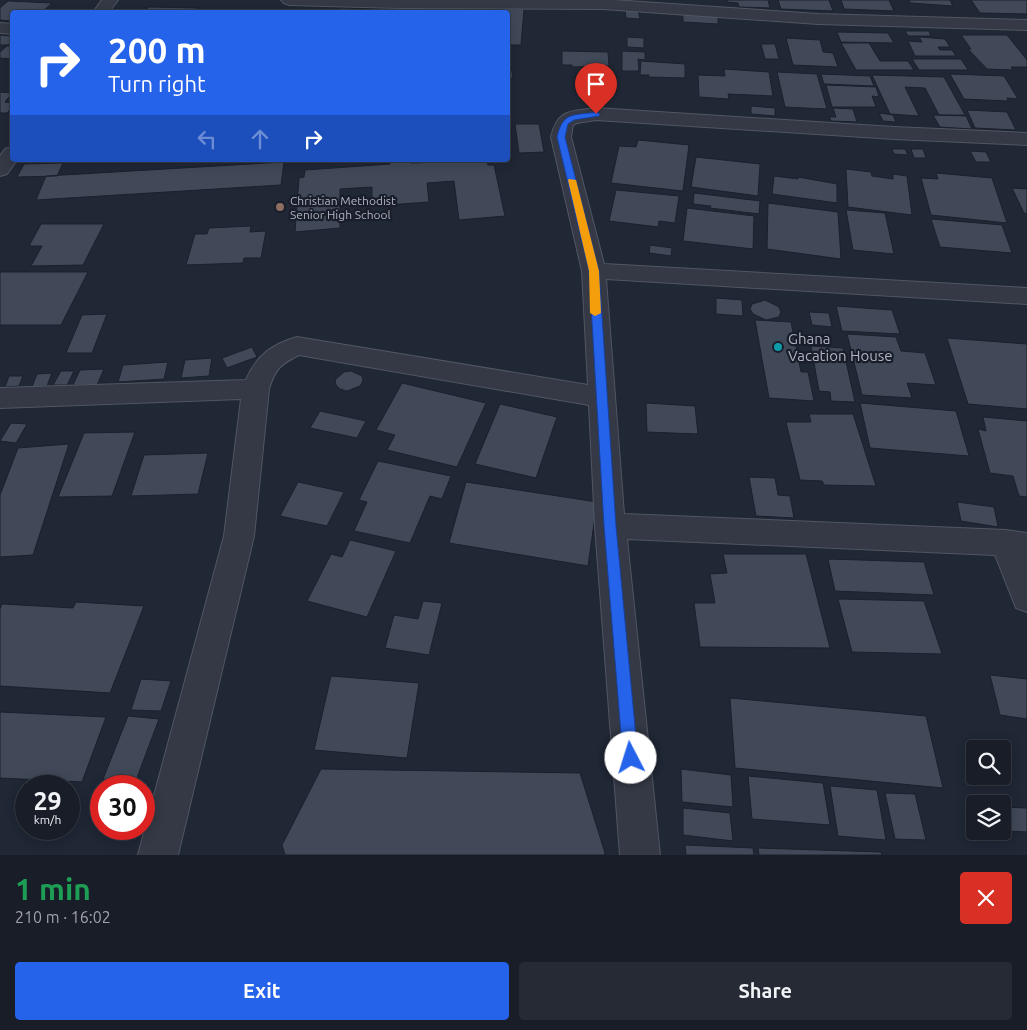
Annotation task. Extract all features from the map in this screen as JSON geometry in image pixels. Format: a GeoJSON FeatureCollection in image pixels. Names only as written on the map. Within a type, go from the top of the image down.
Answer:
{"type":"FeatureCollection","features":[{"type":"Feature","properties":{"kind":"street"},"geometry":{"type":"LineString","coordinates":[[290,0],[400,3],[692,4],[818,19],[1027,25]]}},
{"type":"Feature","properties":{"kind":"street"},"geometry":{"type":"LineString","coordinates":[[640,855],[610,526],[594,271],[561,137],[564,123],[571,118],[596,114],[894,133],[1027,139]]}},
{"type":"Feature","properties":{"kind":"street"},"geometry":{"type":"LineString","coordinates":[[0,170],[10,156]]}},
{"type":"Feature","properties":{"kind":"street"},"geometry":{"type":"LineString","coordinates":[[594,271],[1027,296]]}},
{"type":"Feature","properties":{"kind":"street"},"geometry":{"type":"LineString","coordinates":[[158,855],[239,536],[256,388],[261,371],[276,355],[297,346],[544,389],[601,397]]}},
{"type":"Feature","properties":{"kind":"street"},"geometry":{"type":"LineString","coordinates":[[0,398],[256,388]]}},
{"type":"Feature","properties":{"kind":"street"},"geometry":{"type":"LineString","coordinates":[[610,526],[1017,544],[1027,598]]}},
{"type":"Feature","properties":{"kind":"building"},"geometry":{"type":"Polygon","coordinates":[[[727,0],[768,0],[770,8],[739,7],[738,3],[727,2],[727,0]]]}},
{"type":"Feature","properties":{"kind":"building"},"geometry":{"type":"Polygon","coordinates":[[[778,0],[829,0],[833,11],[781,9],[778,0]]]}},
{"type":"Feature","properties":{"kind":"building"},"geometry":{"type":"Polygon","coordinates":[[[841,0],[889,0],[894,11],[844,9],[841,0]]]}},
{"type":"Feature","properties":{"kind":"building"},"geometry":{"type":"Polygon","coordinates":[[[909,0],[950,0],[953,6],[910,3],[909,0]]]}},
{"type":"Feature","properties":{"kind":"building"},"geometry":{"type":"Polygon","coordinates":[[[971,0],[1027,0],[1027,14],[980,13],[971,0]]]}},
{"type":"Feature","properties":{"kind":"building"},"geometry":{"type":"Polygon","coordinates":[[[8,1],[52,3],[44,10],[10,10],[10,21],[0,20],[0,8],[8,1]]]}},
{"type":"Feature","properties":{"kind":"building"},"geometry":{"type":"Polygon","coordinates":[[[149,7],[198,8],[196,10],[146,10],[149,7]]]}},
{"type":"Feature","properties":{"kind":"building"},"geometry":{"type":"Polygon","coordinates":[[[341,8],[379,9],[379,10],[340,10],[341,8]]]}},
{"type":"Feature","properties":{"kind":"building"},"geometry":{"type":"Polygon","coordinates":[[[404,8],[428,9],[428,10],[404,10],[404,8]]]}},
{"type":"Feature","properties":{"kind":"building"},"geometry":{"type":"Polygon","coordinates":[[[467,8],[524,9],[521,45],[510,45],[510,10],[466,10],[467,8]]]}},
{"type":"Feature","properties":{"kind":"building"},"geometry":{"type":"Polygon","coordinates":[[[625,10],[638,10],[640,19],[626,18],[625,10]]]}},
{"type":"Feature","properties":{"kind":"building"},"geometry":{"type":"Polygon","coordinates":[[[683,14],[718,17],[718,24],[683,22],[683,14]]]}},
{"type":"Feature","properties":{"kind":"building"},"geometry":{"type":"Polygon","coordinates":[[[905,31],[929,31],[931,36],[908,36],[905,31]]]}},
{"type":"Feature","properties":{"kind":"building"},"geometry":{"type":"Polygon","coordinates":[[[837,32],[888,33],[894,43],[841,42],[837,32]]]}},
{"type":"Feature","properties":{"kind":"building"},"geometry":{"type":"Polygon","coordinates":[[[0,35],[10,36],[10,43],[8,45],[0,45],[0,35]]]}},
{"type":"Feature","properties":{"kind":"building"},"geometry":{"type":"Polygon","coordinates":[[[961,35],[1007,35],[1027,60],[1027,67],[1011,67],[1013,70],[987,69],[968,49],[971,49],[961,35]]]}},
{"type":"Feature","properties":{"kind":"building"},"geometry":{"type":"Polygon","coordinates":[[[627,37],[644,38],[644,48],[627,47],[627,37]]]}},
{"type":"Feature","properties":{"kind":"building"},"geometry":{"type":"Polygon","coordinates":[[[919,37],[945,39],[950,47],[938,47],[940,50],[952,50],[956,56],[915,56],[908,41],[922,42],[919,37]]]}},
{"type":"Feature","properties":{"kind":"building"},"geometry":{"type":"Polygon","coordinates":[[[786,38],[820,40],[823,52],[833,53],[838,67],[793,65],[786,38]]]}},
{"type":"Feature","properties":{"kind":"building"},"geometry":{"type":"Polygon","coordinates":[[[841,43],[869,43],[880,61],[908,61],[914,70],[856,70],[841,43]]]}},
{"type":"Feature","properties":{"kind":"building"},"geometry":{"type":"Polygon","coordinates":[[[761,44],[775,44],[779,59],[765,59],[761,44]]]}},
{"type":"Feature","properties":{"kind":"building"},"geometry":{"type":"Polygon","coordinates":[[[7,46],[10,46],[10,59],[0,58],[0,52],[7,46]]]}},
{"type":"Feature","properties":{"kind":"building"},"geometry":{"type":"Polygon","coordinates":[[[562,51],[608,52],[609,66],[573,67],[572,65],[562,65],[562,51]]]}},
{"type":"Feature","properties":{"kind":"building"},"geometry":{"type":"Polygon","coordinates":[[[622,51],[645,52],[645,60],[638,59],[639,71],[622,71],[622,51]]]}},
{"type":"Feature","properties":{"kind":"building"},"geometry":{"type":"Polygon","coordinates":[[[912,59],[961,59],[968,70],[919,70],[912,59]]]}},
{"type":"Feature","properties":{"kind":"building"},"geometry":{"type":"Polygon","coordinates":[[[641,61],[685,64],[685,78],[640,75],[641,61]]]}},
{"type":"Feature","properties":{"kind":"building"},"geometry":{"type":"Polygon","coordinates":[[[510,66],[511,66],[513,78],[510,78],[510,66]]]}},
{"type":"Feature","properties":{"kind":"building"},"geometry":{"type":"Polygon","coordinates":[[[724,69],[769,72],[773,96],[728,94],[729,99],[699,97],[698,75],[725,76],[724,69]]]}},
{"type":"Feature","properties":{"kind":"building"},"geometry":{"type":"Polygon","coordinates":[[[777,72],[817,74],[827,109],[785,107],[777,72]]]}},
{"type":"Feature","properties":{"kind":"building"},"geometry":{"type":"Polygon","coordinates":[[[821,74],[870,76],[874,86],[824,84],[821,74]]]}},
{"type":"Feature","properties":{"kind":"building"},"geometry":{"type":"Polygon","coordinates":[[[950,74],[1004,76],[1018,99],[1007,98],[1008,101],[964,99],[950,74]]]}},
{"type":"Feature","properties":{"kind":"building"},"geometry":{"type":"Polygon","coordinates":[[[872,75],[944,77],[965,115],[939,115],[925,88],[905,87],[919,116],[890,114],[872,75]]]}},
{"type":"Feature","properties":{"kind":"building"},"geometry":{"type":"Polygon","coordinates":[[[826,85],[876,87],[879,97],[872,96],[876,107],[832,107],[826,85]]]}},
{"type":"Feature","properties":{"kind":"building"},"geometry":{"type":"Polygon","coordinates":[[[0,92],[10,93],[5,102],[10,103],[10,109],[7,113],[0,113],[0,92]]]}},
{"type":"Feature","properties":{"kind":"building"},"geometry":{"type":"Polygon","coordinates":[[[751,106],[775,108],[775,116],[751,114],[751,106]]]}},
{"type":"Feature","properties":{"kind":"building"},"geometry":{"type":"Polygon","coordinates":[[[833,108],[853,109],[857,122],[831,121],[829,117],[836,117],[833,108]]]}},
{"type":"Feature","properties":{"kind":"building"},"geometry":{"type":"Polygon","coordinates":[[[967,110],[1007,112],[1016,130],[975,128],[967,110]]]}},
{"type":"Feature","properties":{"kind":"building"},"geometry":{"type":"Polygon","coordinates":[[[879,113],[893,115],[896,122],[883,121],[879,113]]]}},
{"type":"Feature","properties":{"kind":"building"},"geometry":{"type":"Polygon","coordinates":[[[933,115],[966,116],[972,129],[940,127],[933,115]]]}},
{"type":"Feature","properties":{"kind":"building"},"geometry":{"type":"Polygon","coordinates":[[[515,124],[539,124],[544,152],[519,153],[515,124]]]}},
{"type":"Feature","properties":{"kind":"building"},"geometry":{"type":"Polygon","coordinates":[[[638,140],[689,145],[683,191],[611,183],[619,146],[636,147],[638,140]]]}},
{"type":"Feature","properties":{"kind":"building"},"geometry":{"type":"Polygon","coordinates":[[[892,149],[905,149],[908,155],[894,154],[892,149]]]}},
{"type":"Feature","properties":{"kind":"building"},"geometry":{"type":"Polygon","coordinates":[[[911,149],[923,149],[926,158],[914,158],[911,149]]]}},
{"type":"Feature","properties":{"kind":"building"},"geometry":{"type":"Polygon","coordinates":[[[970,151],[986,152],[991,162],[976,162],[970,151]]]}},
{"type":"Feature","properties":{"kind":"building"},"geometry":{"type":"Polygon","coordinates":[[[696,157],[760,164],[758,196],[691,187],[696,157]]]}},
{"type":"Feature","properties":{"kind":"building"},"geometry":{"type":"Polygon","coordinates":[[[35,162],[76,162],[34,163],[35,162]]]}},
{"type":"Feature","properties":{"kind":"building"},"geometry":{"type":"Polygon","coordinates":[[[284,162],[281,185],[36,200],[46,176],[284,162]]]}},
{"type":"Feature","properties":{"kind":"building"},"geometry":{"type":"Polygon","coordinates":[[[390,162],[487,162],[488,165],[494,165],[505,216],[459,220],[454,181],[427,183],[429,202],[372,206],[372,187],[340,189],[340,228],[295,232],[299,178],[304,177],[305,170],[390,164],[390,162]]]}},
{"type":"Feature","properties":{"kind":"building"},"geometry":{"type":"Polygon","coordinates":[[[63,163],[57,176],[17,177],[24,164],[63,163]]]}},
{"type":"Feature","properties":{"kind":"building"},"geometry":{"type":"Polygon","coordinates":[[[846,169],[871,172],[872,176],[893,179],[893,174],[907,176],[912,215],[848,207],[846,169]]]}},
{"type":"Feature","properties":{"kind":"building"},"geometry":{"type":"Polygon","coordinates":[[[936,173],[992,178],[1007,223],[931,215],[921,178],[938,179],[936,173]]]}},
{"type":"Feature","properties":{"kind":"building"},"geometry":{"type":"Polygon","coordinates":[[[774,176],[798,179],[798,177],[837,184],[837,203],[772,194],[774,176]]]}},
{"type":"Feature","properties":{"kind":"building"},"geometry":{"type":"Polygon","coordinates":[[[1012,188],[1027,189],[1027,214],[1024,213],[1012,188]]]}},
{"type":"Feature","properties":{"kind":"building"},"geometry":{"type":"Polygon","coordinates":[[[616,190],[679,196],[675,223],[659,221],[658,227],[609,221],[616,190]]]}},
{"type":"Feature","properties":{"kind":"building"},"geometry":{"type":"Polygon","coordinates":[[[694,193],[760,201],[759,214],[693,204],[694,193]]]}},
{"type":"Feature","properties":{"kind":"building"},"geometry":{"type":"Polygon","coordinates":[[[768,203],[838,212],[841,259],[767,249],[768,203]]]}},
{"type":"Feature","properties":{"kind":"building"},"geometry":{"type":"Polygon","coordinates":[[[687,208],[754,216],[753,249],[683,241],[687,208]]]}},
{"type":"Feature","properties":{"kind":"building"},"geometry":{"type":"Polygon","coordinates":[[[846,210],[885,213],[894,254],[853,250],[846,210]]]}},
{"type":"Feature","properties":{"kind":"building"},"geometry":{"type":"Polygon","coordinates":[[[931,219],[1002,225],[1012,253],[940,247],[931,219]]]}},
{"type":"Feature","properties":{"kind":"building"},"geometry":{"type":"Polygon","coordinates":[[[41,224],[104,224],[83,265],[31,266],[42,246],[29,246],[41,224]]]}},
{"type":"Feature","properties":{"kind":"building"},"geometry":{"type":"Polygon","coordinates":[[[251,226],[250,232],[266,231],[261,258],[244,258],[243,263],[186,265],[195,234],[207,234],[209,228],[251,226]]]}},
{"type":"Feature","properties":{"kind":"building"},"geometry":{"type":"Polygon","coordinates":[[[650,245],[672,248],[671,256],[649,253],[650,245]]]}},
{"type":"Feature","properties":{"kind":"building"},"geometry":{"type":"Polygon","coordinates":[[[0,272],[88,272],[61,325],[0,325],[0,272]]]}},
{"type":"Feature","properties":{"kind":"building"},"geometry":{"type":"Polygon","coordinates":[[[716,298],[742,300],[743,316],[716,314],[716,298]]]}},
{"type":"Feature","properties":{"kind":"building"},"geometry":{"type":"Polygon","coordinates":[[[765,300],[779,307],[781,312],[779,317],[766,320],[753,314],[750,309],[752,304],[765,300]]]}},
{"type":"Feature","properties":{"kind":"building"},"geometry":{"type":"Polygon","coordinates":[[[836,306],[892,310],[900,334],[842,331],[836,306]]]}},
{"type":"Feature","properties":{"kind":"building"},"geometry":{"type":"Polygon","coordinates":[[[809,312],[829,313],[832,327],[812,325],[809,312]]]}},
{"type":"Feature","properties":{"kind":"building"},"geometry":{"type":"Polygon","coordinates":[[[107,314],[92,353],[66,353],[82,315],[107,314]]]}},
{"type":"Feature","properties":{"kind":"building","name":"Ghana Vacation House"},"geometry":{"type":"Polygon","coordinates":[[[755,320],[791,322],[801,372],[808,372],[814,401],[769,398],[755,320]]]}},
{"type":"Feature","properties":{"kind":"building"},"geometry":{"type":"Polygon","coordinates":[[[847,334],[896,337],[901,351],[925,353],[936,385],[907,383],[912,398],[862,395],[847,334]]]}},
{"type":"Feature","properties":{"kind":"building"},"geometry":{"type":"Polygon","coordinates":[[[947,338],[1027,344],[1027,409],[968,404],[947,338]]]}},
{"type":"Feature","properties":{"kind":"building"},"geometry":{"type":"Polygon","coordinates":[[[811,346],[843,348],[855,402],[831,401],[830,392],[819,391],[811,346]]]}},
{"type":"Feature","properties":{"kind":"building"},"geometry":{"type":"Polygon","coordinates":[[[252,347],[257,357],[227,368],[222,358],[252,347]]]}},
{"type":"Feature","properties":{"kind":"building"},"geometry":{"type":"Polygon","coordinates":[[[212,358],[209,376],[181,378],[185,360],[212,358]]]}},
{"type":"Feature","properties":{"kind":"building"},"geometry":{"type":"Polygon","coordinates":[[[168,362],[164,379],[118,382],[123,365],[168,362]]]}},
{"type":"Feature","properties":{"kind":"building"},"geometry":{"type":"Polygon","coordinates":[[[104,369],[97,385],[73,385],[80,370],[104,369]]]}},
{"type":"Feature","properties":{"kind":"building"},"geometry":{"type":"Polygon","coordinates":[[[61,371],[74,371],[67,385],[53,385],[61,371]]]}},
{"type":"Feature","properties":{"kind":"building"},"geometry":{"type":"Polygon","coordinates":[[[351,371],[362,376],[363,381],[360,386],[347,391],[340,389],[336,385],[335,380],[344,372],[351,371]]]}},
{"type":"Feature","properties":{"kind":"building"},"geometry":{"type":"Polygon","coordinates":[[[52,373],[47,386],[32,387],[37,374],[52,373]]]}},
{"type":"Feature","properties":{"kind":"building"},"geometry":{"type":"Polygon","coordinates":[[[9,376],[23,376],[19,386],[5,387],[9,376]]]}},
{"type":"Feature","properties":{"kind":"building"},"geometry":{"type":"Polygon","coordinates":[[[402,383],[486,403],[457,467],[387,450],[395,435],[376,430],[402,383]]]}},
{"type":"Feature","properties":{"kind":"building"},"geometry":{"type":"Polygon","coordinates":[[[646,403],[695,406],[698,434],[647,432],[646,403]]]}},
{"type":"Feature","properties":{"kind":"building"},"geometry":{"type":"Polygon","coordinates":[[[860,403],[956,411],[969,456],[870,448],[860,403]]]}},
{"type":"Feature","properties":{"kind":"building"},"geometry":{"type":"Polygon","coordinates":[[[500,404],[557,417],[536,478],[475,464],[500,404]]]}},
{"type":"Feature","properties":{"kind":"building"},"geometry":{"type":"Polygon","coordinates":[[[320,411],[366,421],[357,438],[310,428],[320,411]]]}},
{"type":"Feature","properties":{"kind":"building"},"geometry":{"type":"Polygon","coordinates":[[[809,414],[853,414],[876,486],[824,485],[822,481],[800,480],[786,422],[811,422],[809,414]]]}},
{"type":"Feature","properties":{"kind":"building"},"geometry":{"type":"Polygon","coordinates":[[[983,417],[1027,421],[1027,497],[1019,496],[1013,476],[990,473],[978,429],[986,431],[983,417]]]}},
{"type":"Feature","properties":{"kind":"building"},"geometry":{"type":"Polygon","coordinates":[[[11,423],[27,424],[16,443],[0,441],[11,423]]]}},
{"type":"Feature","properties":{"kind":"building"},"geometry":{"type":"Polygon","coordinates":[[[135,432],[112,496],[58,497],[84,433],[135,432]]]}},
{"type":"Feature","properties":{"kind":"building"},"geometry":{"type":"Polygon","coordinates":[[[69,444],[33,555],[0,557],[0,495],[18,448],[69,444]]]}},
{"type":"Feature","properties":{"kind":"building"},"geometry":{"type":"Polygon","coordinates":[[[208,453],[198,494],[131,496],[144,455],[208,453]]]}},
{"type":"Feature","properties":{"kind":"building"},"geometry":{"type":"Polygon","coordinates":[[[378,461],[451,476],[442,499],[430,496],[410,543],[354,531],[367,502],[359,500],[378,461]]]}},
{"type":"Feature","properties":{"kind":"building"},"geometry":{"type":"Polygon","coordinates":[[[749,477],[775,478],[778,495],[790,496],[794,518],[756,516],[749,477]]]}},
{"type":"Feature","properties":{"kind":"building"},"geometry":{"type":"Polygon","coordinates":[[[298,482],[344,492],[327,526],[280,516],[298,482]]]}},
{"type":"Feature","properties":{"kind":"building"},"geometry":{"type":"Polygon","coordinates":[[[466,482],[597,502],[588,566],[449,543],[466,482]]]}},
{"type":"Feature","properties":{"kind":"building"},"geometry":{"type":"Polygon","coordinates":[[[957,502],[994,507],[998,527],[961,521],[957,502]]]}},
{"type":"Feature","properties":{"kind":"building"},"geometry":{"type":"Polygon","coordinates":[[[350,540],[396,551],[367,617],[307,601],[331,554],[342,557],[350,540]]]}},
{"type":"Feature","properties":{"kind":"building"},"geometry":{"type":"Polygon","coordinates":[[[723,554],[806,554],[830,648],[700,647],[694,603],[715,603],[710,574],[727,573],[723,554]]]}},
{"type":"Feature","properties":{"kind":"building"},"geometry":{"type":"Polygon","coordinates":[[[828,559],[924,562],[934,595],[835,591],[828,559]]]}},
{"type":"Feature","properties":{"kind":"building"},"geometry":{"type":"Polygon","coordinates":[[[838,599],[924,601],[942,654],[852,652],[838,599]]]}},
{"type":"Feature","properties":{"kind":"building"},"geometry":{"type":"Polygon","coordinates":[[[423,601],[442,603],[429,655],[385,648],[394,615],[418,619],[423,601]]]}},
{"type":"Feature","properties":{"kind":"building"},"geometry":{"type":"Polygon","coordinates":[[[76,602],[144,606],[110,693],[0,686],[0,609],[2,604],[73,608],[76,602]]]}},
{"type":"Feature","properties":{"kind":"building"},"geometry":{"type":"Polygon","coordinates":[[[990,675],[1027,679],[1027,719],[1000,715],[990,675]]]}},
{"type":"Feature","properties":{"kind":"building"},"geometry":{"type":"Polygon","coordinates":[[[331,676],[419,683],[407,758],[314,750],[331,676]]]}},
{"type":"Feature","properties":{"kind":"building"},"geometry":{"type":"Polygon","coordinates":[[[141,679],[171,681],[161,711],[131,710],[141,679]]]}},
{"type":"Feature","properties":{"kind":"building"},"geometry":{"type":"Polygon","coordinates":[[[730,698],[926,716],[943,788],[735,768],[730,698]]]}},
{"type":"Feature","properties":{"kind":"building"},"geometry":{"type":"Polygon","coordinates":[[[0,712],[106,717],[82,782],[80,782],[80,775],[15,775],[15,779],[0,778],[0,712]]]}},
{"type":"Feature","properties":{"kind":"building"},"geometry":{"type":"Polygon","coordinates":[[[128,716],[159,719],[138,775],[105,775],[128,716]]]}},
{"type":"Feature","properties":{"kind":"building"},"geometry":{"type":"Polygon","coordinates":[[[321,769],[580,773],[605,853],[604,855],[285,855],[282,845],[321,769]]]}},
{"type":"Feature","properties":{"kind":"building"},"geometry":{"type":"Polygon","coordinates":[[[681,769],[731,775],[733,807],[682,802],[681,769]]]}},
{"type":"Feature","properties":{"kind":"building"},"geometry":{"type":"Polygon","coordinates":[[[748,776],[823,783],[830,825],[752,819],[748,776]]]}},
{"type":"Feature","properties":{"kind":"building"},"geometry":{"type":"Polygon","coordinates":[[[830,786],[877,790],[886,840],[838,836],[830,786]]]}},
{"type":"Feature","properties":{"kind":"building"},"geometry":{"type":"Polygon","coordinates":[[[885,793],[915,794],[926,840],[895,839],[885,793]]]}},
{"type":"Feature","properties":{"kind":"building"},"geometry":{"type":"Polygon","coordinates":[[[1011,807],[1027,808],[1027,832],[1011,831],[1011,807]]]}},
{"type":"Feature","properties":{"kind":"building"},"geometry":{"type":"Polygon","coordinates":[[[683,808],[730,813],[733,841],[683,835],[683,808]]]}},
{"type":"Feature","properties":{"kind":"building"},"geometry":{"type":"Polygon","coordinates":[[[685,845],[753,848],[754,855],[686,855],[685,845]]]}},
{"type":"Feature","properties":{"kind":"building"},"geometry":{"type":"Polygon","coordinates":[[[758,848],[881,852],[882,855],[759,855],[758,848]]]}},
{"type":"Feature","properties":{"kind":"slow traffic"},"geometry":{"type":"LineString","coordinates":[[572,180],[594,271],[595,313]]}},
{"type":"Feature","properties":{"kind":"place","name":"Christian Methodist Senior High School"},"geometry":{"type":"Point","coordinates":[280,207]}},
{"type":"Feature","properties":{"kind":"place","name":"Ghana Vacation House"},"geometry":{"type":"Point","coordinates":[778,347]}},
{"type":"Feature","properties":{"kind":"route"},"geometry":{"type":"LineString","coordinates":[[596,114],[571,118],[564,123],[561,137],[594,271],[610,526],[631,758]]}}]}
